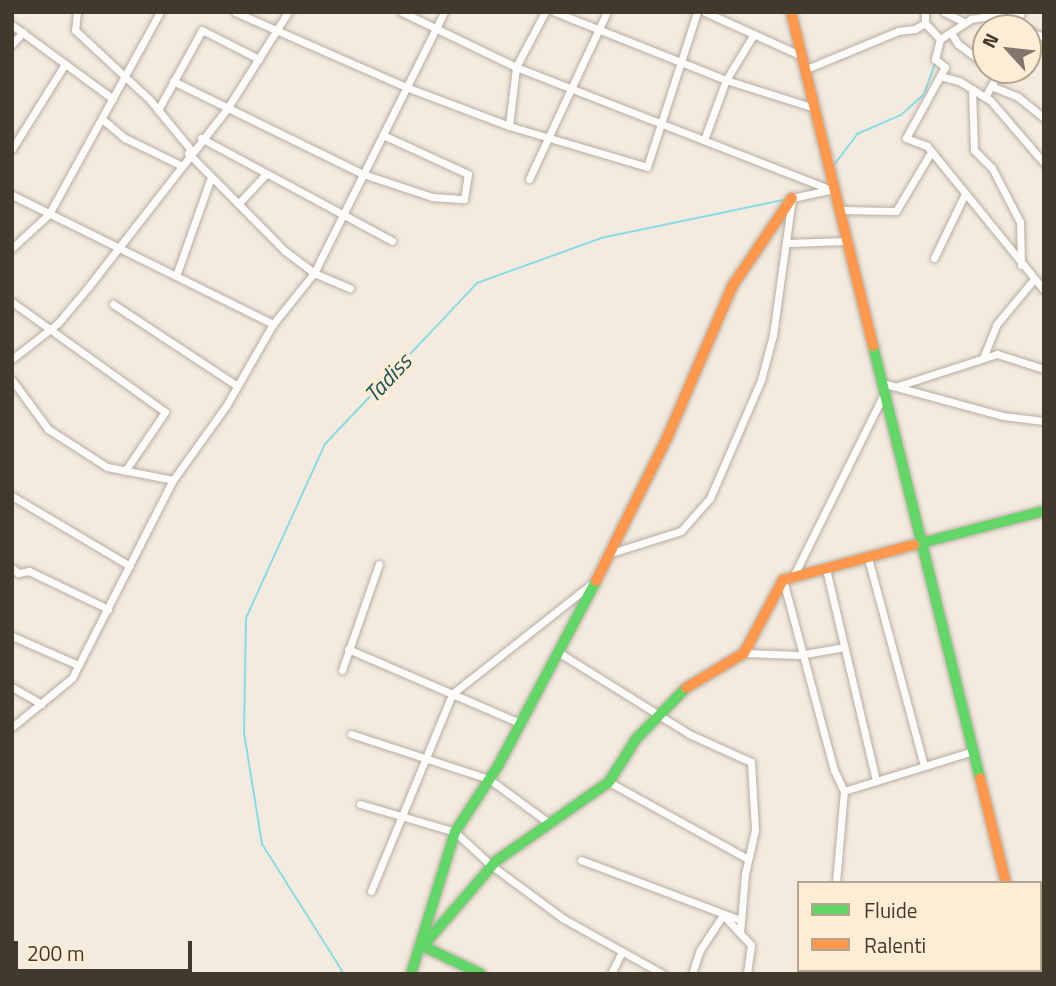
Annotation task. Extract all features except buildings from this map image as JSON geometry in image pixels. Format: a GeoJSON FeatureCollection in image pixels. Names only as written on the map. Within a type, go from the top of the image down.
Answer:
{"type":"FeatureCollection","features":[{"type":"Feature","properties":{"kind":"street"},"geometry":{"type":"LineString","coordinates":[[77,12],[75,30],[158,110],[211,177],[285,251],[314,272],[350,288]]}},
{"type":"Feature","properties":{"kind":"street"},"geometry":{"type":"LineString","coordinates":[[12,248],[48,214],[160,12]]}},
{"type":"Feature","properties":{"kind":"street"},"geometry":{"type":"LineString","coordinates":[[235,12],[406,87],[509,126],[648,167],[659,123],[697,12]]}},
{"type":"Feature","properties":{"kind":"street"},"geometry":{"type":"LineString","coordinates":[[12,359],[50,330],[89,286],[180,164],[226,109],[288,12]]}},
{"type":"Feature","properties":{"kind":"street"},"geometry":{"type":"LineString","coordinates":[[402,12],[516,67],[833,190]]}},
{"type":"Feature","properties":{"kind":"street"},"geometry":{"type":"LineString","coordinates":[[12,727],[72,678],[173,480],[273,324],[314,272],[444,12]]}},
{"type":"Feature","properties":{"kind":"street"},"geometry":{"type":"LineString","coordinates":[[509,126],[516,67],[545,12]]}},
{"type":"Feature","properties":{"kind":"street"},"geometry":{"type":"LineString","coordinates":[[555,12],[726,80],[816,108]]}},
{"type":"Feature","properties":{"kind":"street"},"geometry":{"type":"LineString","coordinates":[[529,178],[568,88],[607,12]]}},
{"type":"Feature","properties":{"kind":"street"},"geometry":{"type":"LineString","coordinates":[[705,12],[800,55]]}},
{"type":"Feature","properties":{"kind":"street"},"geometry":{"type":"LineString","coordinates":[[791,12],[920,544],[1006,881]]}},
{"type":"Feature","properties":{"kind":"street"},"geometry":{"type":"LineString","coordinates":[[925,12],[925,23],[940,39]]}},
{"type":"Feature","properties":{"kind":"street"},"geometry":{"type":"LineString","coordinates":[[944,12],[964,22]]}},
{"type":"Feature","properties":{"kind":"street"},"geometry":{"type":"LineString","coordinates":[[972,20],[964,22],[940,39],[934,59],[945,67],[906,138],[931,152],[1044,290]]}},
{"type":"Feature","properties":{"kind":"street"},"geometry":{"type":"LineString","coordinates":[[804,70],[925,23]]}},
{"type":"Feature","properties":{"kind":"street"},"geometry":{"type":"LineString","coordinates":[[12,24],[113,99]]}},
{"type":"Feature","properties":{"kind":"street"},"geometry":{"type":"LineString","coordinates":[[158,110],[202,30],[259,59]]}},
{"type":"Feature","properties":{"kind":"street"},"geometry":{"type":"LineString","coordinates":[[12,44],[23,33]]}},
{"type":"Feature","properties":{"kind":"street"},"geometry":{"type":"LineString","coordinates":[[951,33],[958,44],[972,54]]}},
{"type":"Feature","properties":{"kind":"street"},"geometry":{"type":"LineString","coordinates":[[704,140],[726,80],[754,34]]}},
{"type":"Feature","properties":{"kind":"street"},"geometry":{"type":"LineString","coordinates":[[12,149],[65,64]]}},
{"type":"Feature","properties":{"kind":"street"},"geometry":{"type":"LineString","coordinates":[[940,76],[985,97],[1014,123],[1044,163]]}},
{"type":"Feature","properties":{"kind":"street"},"geometry":{"type":"LineString","coordinates":[[173,81],[363,174],[432,197],[464,200],[468,174],[383,135]]}},
{"type":"Feature","properties":{"kind":"street"},"geometry":{"type":"LineString","coordinates":[[985,97],[991,86],[1018,97],[1044,118]]}},
{"type":"Feature","properties":{"kind":"street"},"geometry":{"type":"LineString","coordinates":[[972,89],[974,150],[992,168],[1020,222],[1021,265]]}},
{"type":"Feature","properties":{"kind":"street"},"geometry":{"type":"LineString","coordinates":[[102,119],[125,138],[180,164]]}},
{"type":"Feature","properties":{"kind":"street"},"geometry":{"type":"LineString","coordinates":[[201,138],[341,216],[393,241]]}},
{"type":"Feature","properties":{"kind":"street"},"geometry":{"type":"LineString","coordinates":[[839,210],[895,211],[931,152]]}},
{"type":"Feature","properties":{"kind":"street"},"geometry":{"type":"LineString","coordinates":[[238,204],[265,175]]}},
{"type":"Feature","properties":{"kind":"street"},"geometry":{"type":"LineString","coordinates":[[176,276],[211,177]]}},
{"type":"Feature","properties":{"kind":"street"},"geometry":{"type":"LineString","coordinates":[[411,974],[423,946],[455,832],[489,779],[611,553],[667,438],[733,285],[792,198],[833,190]]}},
{"type":"Feature","properties":{"kind":"street"},"geometry":{"type":"LineString","coordinates":[[934,258],[965,194]]}},
{"type":"Feature","properties":{"kind":"street"},"geometry":{"type":"LineString","coordinates":[[12,195],[273,324]]}},
{"type":"Feature","properties":{"kind":"street"},"geometry":{"type":"LineString","coordinates":[[611,553],[681,531],[710,498],[761,380],[787,243],[792,198]]}},
{"type":"Feature","properties":{"kind":"street"},"geometry":{"type":"LineString","coordinates":[[787,243],[847,242]]}},
{"type":"Feature","properties":{"kind":"street"},"geometry":{"type":"LineString","coordinates":[[984,358],[996,325],[1034,279]]}},
{"type":"Feature","properties":{"kind":"street"},"geometry":{"type":"LineString","coordinates":[[12,302],[165,412],[125,471]]}},
{"type":"Feature","properties":{"kind":"street"},"geometry":{"type":"LineString","coordinates":[[113,304],[236,385]]}},
{"type":"Feature","properties":{"kind":"street"},"geometry":{"type":"LineString","coordinates":[[897,387],[997,354],[1044,369]]}},
{"type":"Feature","properties":{"kind":"street"},"geometry":{"type":"LineString","coordinates":[[12,380],[48,429],[107,467],[173,480]]}},
{"type":"Feature","properties":{"kind":"street"},"geometry":{"type":"LineString","coordinates":[[881,382],[1003,416],[1044,421]]}},
{"type":"Feature","properties":{"kind":"street"},"geometry":{"type":"LineString","coordinates":[[423,946],[492,866],[609,782],[636,739],[660,712],[692,683],[744,653],[788,579],[884,394]]}},
{"type":"Feature","properties":{"kind":"street"},"geometry":{"type":"LineString","coordinates":[[12,496],[130,566]]}},
{"type":"Feature","properties":{"kind":"street"},"geometry":{"type":"LineString","coordinates":[[788,579],[1044,512]]}},
{"type":"Feature","properties":{"kind":"street"},"geometry":{"type":"LineString","coordinates":[[868,558],[924,766]]}},
{"type":"Feature","properties":{"kind":"street"},"geometry":{"type":"LineString","coordinates":[[342,670],[379,564]]}},
{"type":"Feature","properties":{"kind":"street"},"geometry":{"type":"LineString","coordinates":[[12,568],[18,573],[29,571],[108,609]]}},
{"type":"Feature","properties":{"kind":"street"},"geometry":{"type":"LineString","coordinates":[[826,569],[876,781]]}},
{"type":"Feature","properties":{"kind":"street"},"geometry":{"type":"LineString","coordinates":[[788,579],[803,655],[834,770],[844,792],[836,881]]}},
{"type":"Feature","properties":{"kind":"street"},"geometry":{"type":"LineString","coordinates":[[371,891],[452,694],[596,580]]}},
{"type":"Feature","properties":{"kind":"street"},"geometry":{"type":"LineString","coordinates":[[12,636],[78,665]]}},
{"type":"Feature","properties":{"kind":"street"},"geometry":{"type":"LineString","coordinates":[[744,653],[803,655],[844,647]]}},
{"type":"Feature","properties":{"kind":"street"},"geometry":{"type":"LineString","coordinates":[[348,649],[520,723]]}},
{"type":"Feature","properties":{"kind":"street"},"geometry":{"type":"LineString","coordinates":[[558,652],[660,712],[689,734],[751,762],[755,830],[748,859],[740,933]]}},
{"type":"Feature","properties":{"kind":"street"},"geometry":{"type":"LineString","coordinates":[[12,687],[41,704]]}},
{"type":"Feature","properties":{"kind":"street"},"geometry":{"type":"LineString","coordinates":[[351,734],[489,779],[549,823]]}},
{"type":"Feature","properties":{"kind":"street"},"geometry":{"type":"LineString","coordinates":[[844,792],[973,751]]}},
{"type":"Feature","properties":{"kind":"street"},"geometry":{"type":"LineString","coordinates":[[609,782],[748,859]]}},
{"type":"Feature","properties":{"kind":"street"},"geometry":{"type":"LineString","coordinates":[[360,804],[455,832],[492,866],[565,919],[663,974]]}},
{"type":"Feature","properties":{"kind":"street"},"geometry":{"type":"LineString","coordinates":[[581,860],[741,920]]}},
{"type":"Feature","properties":{"kind":"street"},"geometry":{"type":"LineString","coordinates":[[723,915],[751,945],[747,974]]}},
{"type":"Feature","properties":{"kind":"street"},"geometry":{"type":"LineString","coordinates":[[692,974],[700,950],[723,915]]}},
{"type":"Feature","properties":{"kind":"street"},"geometry":{"type":"LineString","coordinates":[[423,946],[481,974]]}},
{"type":"Feature","properties":{"kind":"street"},"geometry":{"type":"LineString","coordinates":[[611,974],[622,951]]}},
{"type":"Feature","properties":{"kind":"waterway","name":"Tadiss"},"geometry":{"type":"LineString","coordinates":[[834,165],[857,134],[901,115],[924,94],[935,64]]}},
{"type":"Feature","properties":{"kind":"waterway","name":"Tadiss"},"geometry":{"type":"LineString","coordinates":[[344,974],[262,844],[244,733],[246,618],[325,444],[477,283],[601,238],[787,199]]}},
{"type":"Feature","properties":{"kind":"traffic: fast"},"geometry":{"type":"LineString","coordinates":[[873,346],[980,778]]}},
{"type":"Feature","properties":{"kind":"traffic: fast"},"geometry":{"type":"LineString","coordinates":[[914,545],[1044,511]]}},
{"type":"Feature","properties":{"kind":"traffic: fast"},"geometry":{"type":"LineString","coordinates":[[411,974],[455,832],[498,766],[596,581]]}},
{"type":"Feature","properties":{"kind":"traffic: fast"},"geometry":{"type":"LineString","coordinates":[[481,974],[423,946],[496,861],[609,782],[636,739],[686,688]]}},
{"type":"Feature","properties":{"kind":"traffic: slow"},"geometry":{"type":"LineString","coordinates":[[791,12],[873,346]]}},
{"type":"Feature","properties":{"kind":"traffic: slow"},"geometry":{"type":"LineString","coordinates":[[596,581],[667,438],[733,285],[792,198]]}},
{"type":"Feature","properties":{"kind":"traffic: slow"},"geometry":{"type":"LineString","coordinates":[[686,688],[744,653],[783,580],[914,545]]}},
{"type":"Feature","properties":{"kind":"traffic: slow"},"geometry":{"type":"LineString","coordinates":[[980,778],[1006,881]]}}]}
